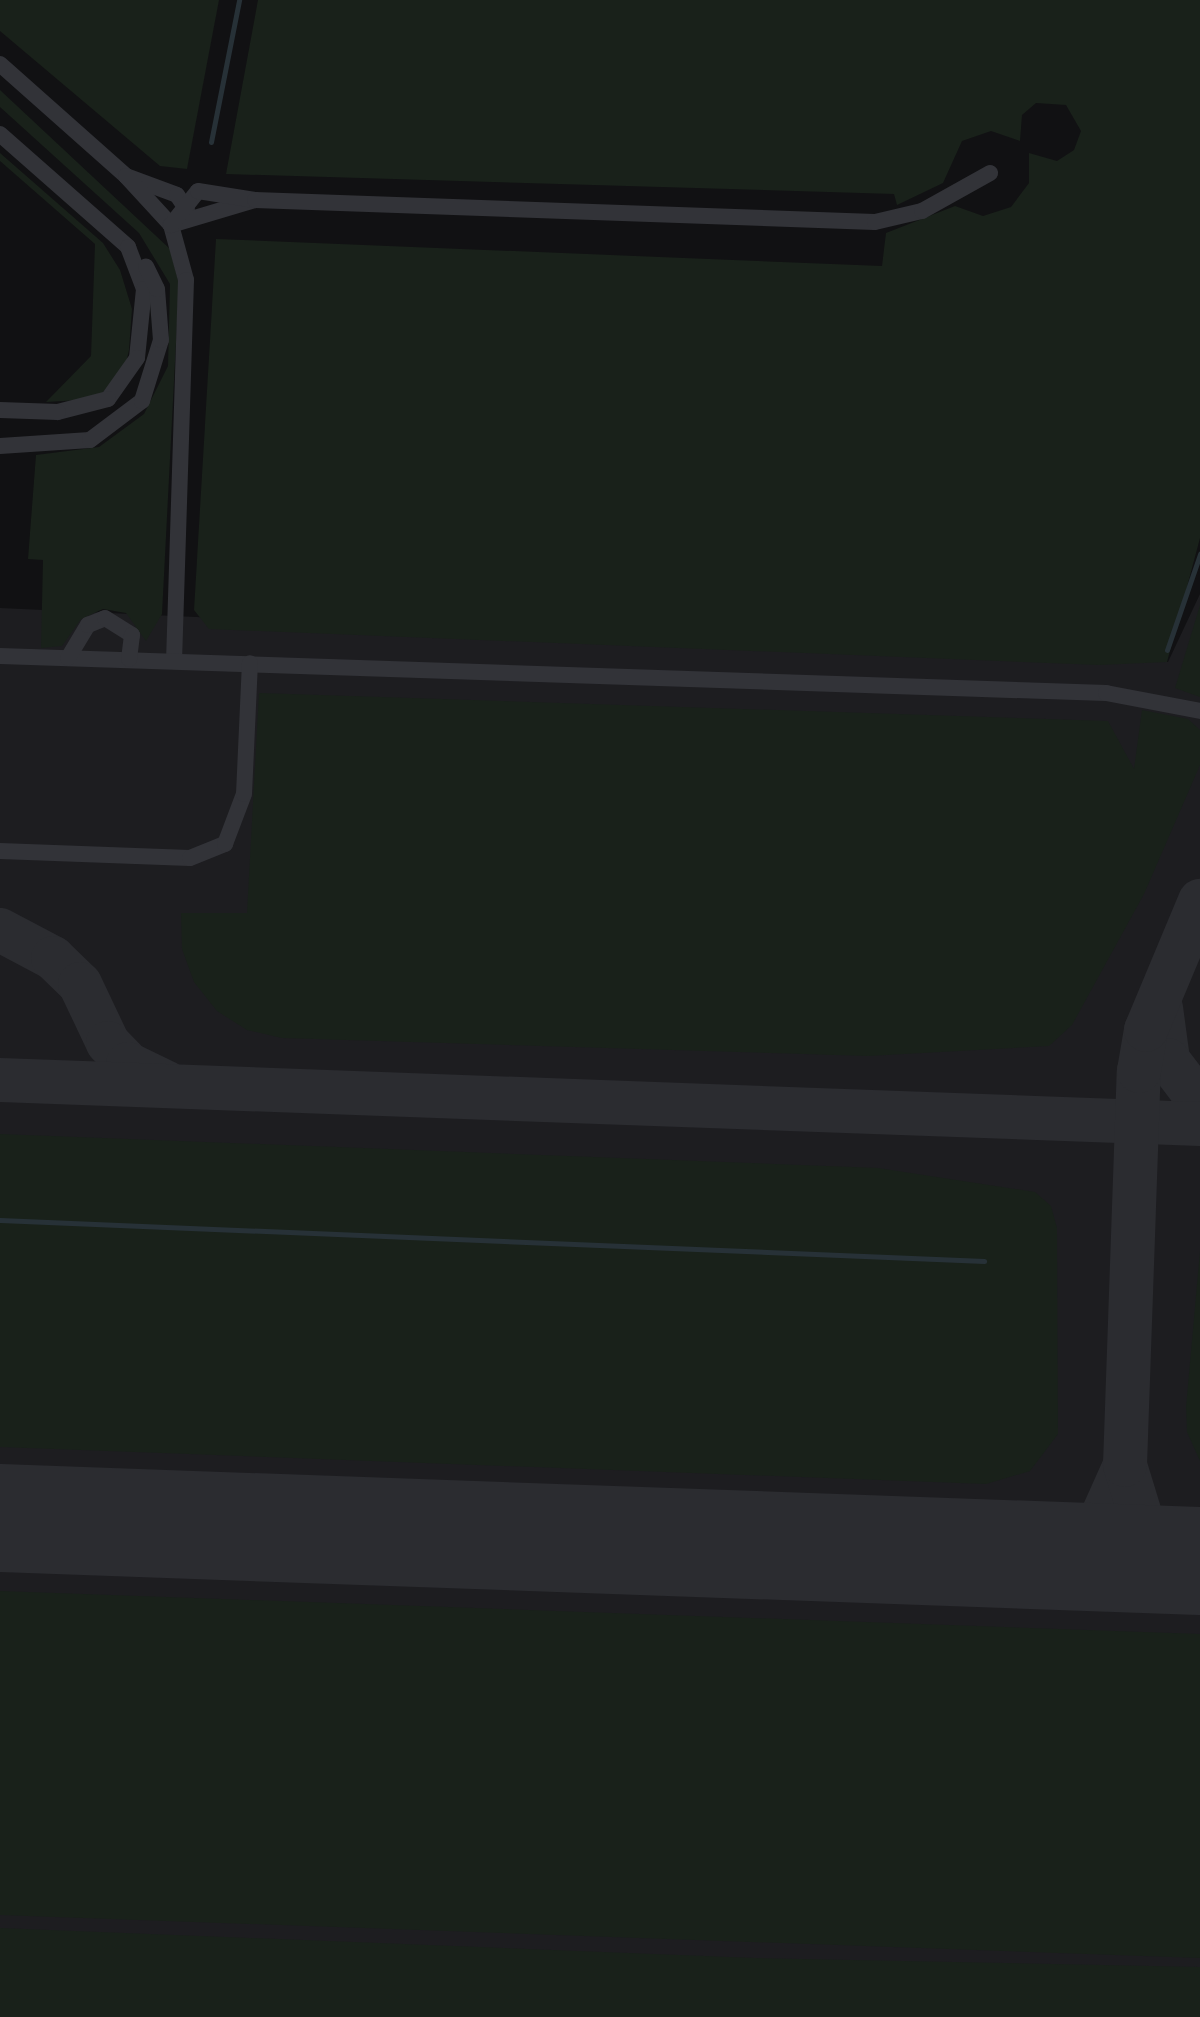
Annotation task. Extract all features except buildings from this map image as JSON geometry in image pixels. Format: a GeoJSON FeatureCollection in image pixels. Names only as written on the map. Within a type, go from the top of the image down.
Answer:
{"type":"FeatureCollection","features":[{"type":"Feature","properties":{"kind":"street"},"geometry":{"type":"LineString","coordinates":[[0,64],[126,176],[171,225],[186,280]]}},
{"type":"Feature","properties":{"kind":"street"},"geometry":{"type":"LineString","coordinates":[[0,134],[128,247],[157,289],[161,320],[142,401],[90,440],[0,446]]}},
{"type":"Feature","properties":{"kind":"street"},"geometry":{"type":"LineString","coordinates":[[171,225],[183,202],[198,191],[255,200],[875,222],[922,211],[990,173]]}},
{"type":"Feature","properties":{"kind":"street"},"geometry":{"type":"LineString","coordinates":[[126,176],[183,202]]}},
{"type":"Feature","properties":{"kind":"street"},"geometry":{"type":"LineString","coordinates":[[171,225],[189,226],[255,200]]}},
{"type":"Feature","properties":{"kind":"street"},"geometry":{"type":"LineString","coordinates":[[174,661],[189,226],[183,202]]}},
{"type":"Feature","properties":{"kind":"street"},"geometry":{"type":"LineString","coordinates":[[0,410],[84,410],[108,399],[130,375],[142,340],[144,289],[128,247]]}},
{"type":"Feature","properties":{"kind":"street"},"geometry":{"type":"LineString","coordinates":[[68,658],[88,625],[105,618],[132,635],[129,659]]}},
{"type":"Feature","properties":{"kind":"street"},"geometry":{"type":"LineString","coordinates":[[0,656],[1106,693],[1200,711]]}},
{"type":"Feature","properties":{"kind":"street"},"geometry":{"type":"LineString","coordinates":[[0,851],[190,858],[225,844],[244,794],[250,663]]}},
{"type":"Feature","properties":{"kind":"shaded area"},"geometry":{"type":"Polygon","coordinates":[[[0,0],[219,0],[187,169],[160,166],[0,31],[0,0]]]}},
{"type":"Feature","properties":{"kind":"shaded area"},"geometry":{"type":"Polygon","coordinates":[[[258,0],[1200,0],[1200,538],[1167,662],[1099,665],[209,629],[194,610],[216,239],[882,266],[886,233],[955,206],[983,216],[1011,207],[1029,183],[1029,153],[1057,161],[1074,150],[1081,131],[1066,105],[1036,103],[1022,115],[1020,141],[991,131],[962,141],[943,183],[897,205],[894,194],[226,174],[258,0]]]}},
{"type":"Feature","properties":{"kind":"shaded area"},"geometry":{"type":"Polygon","coordinates":[[[0,90],[170,249],[179,284],[162,614],[146,641],[126,613],[103,609],[81,619],[62,646],[41,648],[43,560],[28,559],[36,455],[99,447],[144,414],[168,366],[170,284],[139,233],[0,107],[0,90]]]}},
{"type":"Feature","properties":{"kind":"shaded area"},"geometry":{"type":"Polygon","coordinates":[[[0,153],[103,243],[120,270],[132,309],[129,350],[125,367],[97,399],[46,402],[91,356],[95,244],[0,161],[0,153]]]}},
{"type":"Feature","properties":{"kind":"shaded area"},"geometry":{"type":"Polygon","coordinates":[[[1200,594],[1200,1989],[0,1945],[0,608],[1168,662],[1200,594]]]}},
{"type":"Feature","properties":{"kind":"shaded area"},"geometry":{"type":"Polygon","coordinates":[[[1200,605],[1200,697],[1175,688],[1200,605]]]}},
{"type":"Feature","properties":{"kind":"shaded area"},"geometry":{"type":"Polygon","coordinates":[[[259,693],[1108,721],[1134,769],[1142,710],[1188,719],[1200,730],[1200,765],[1144,894],[1072,1025],[1049,1046],[868,1056],[282,1038],[247,1030],[217,1011],[194,982],[182,949],[181,913],[247,913],[259,693]]]}},
{"type":"Feature","properties":{"kind":"shaded area"},"geometry":{"type":"Polygon","coordinates":[[[0,1134],[878,1168],[1035,1192],[1051,1206],[1057,1228],[1058,1434],[1030,1471],[986,1484],[0,1447],[0,1134]]]}},
{"type":"Feature","properties":{"kind":"shaded area"},"geometry":{"type":"Polygon","coordinates":[[[1200,1251],[1200,1461],[1187,1432],[1186,1407],[1200,1251]]]}},
{"type":"Feature","properties":{"kind":"shaded area"},"geometry":{"type":"Polygon","coordinates":[[[0,1591],[1200,1634],[1200,1958],[0,1915],[0,1591]]]}},
{"type":"Feature","properties":{"kind":"shaded area"},"geometry":{"type":"Polygon","coordinates":[[[0,1928],[755,1958],[1200,1967],[1200,2017],[0,2017],[0,1928]]]}},
{"type":"Feature","properties":{"kind":"waterway"},"geometry":{"type":"LineString","coordinates":[[211,142],[239,0]]}},
{"type":"Feature","properties":{"kind":"waterway"},"geometry":{"type":"LineString","coordinates":[[1167,650],[1200,554]]}},
{"type":"Feature","properties":{"kind":"waterway"},"geometry":{"type":"LineString","coordinates":[[0,1220],[984,1261]]}},
{"type":"Feature","properties":{"kind":"taxiway"},"geometry":{"type":"LineString","coordinates":[[1198,1561],[1143,1524],[1125,1465],[1139,1071],[1146,1030],[1200,901]]}},
{"type":"Feature","properties":{"kind":"taxiway"},"geometry":{"type":"LineString","coordinates":[[0,930],[53,958],[80,984],[108,1043],[128,1064],[167,1083]]}},
{"type":"Feature","properties":{"kind":"taxiway"},"geometry":{"type":"LineString","coordinates":[[1161,1008],[1168,1060],[1200,1102]]}},
{"type":"Feature","properties":{"kind":"taxiway"},"geometry":{"type":"LineString","coordinates":[[0,1080],[1200,1124]]}},
{"type":"Feature","properties":{"kind":"taxiway"},"geometry":{"type":"LineString","coordinates":[[1023,1554],[1052,1551],[1100,1521],[1125,1465]]}},
{"type":"Feature","properties":{"kind":"runway"},"geometry":{"type":"LineString","coordinates":[[0,1518],[1200,1561]]}}]}
